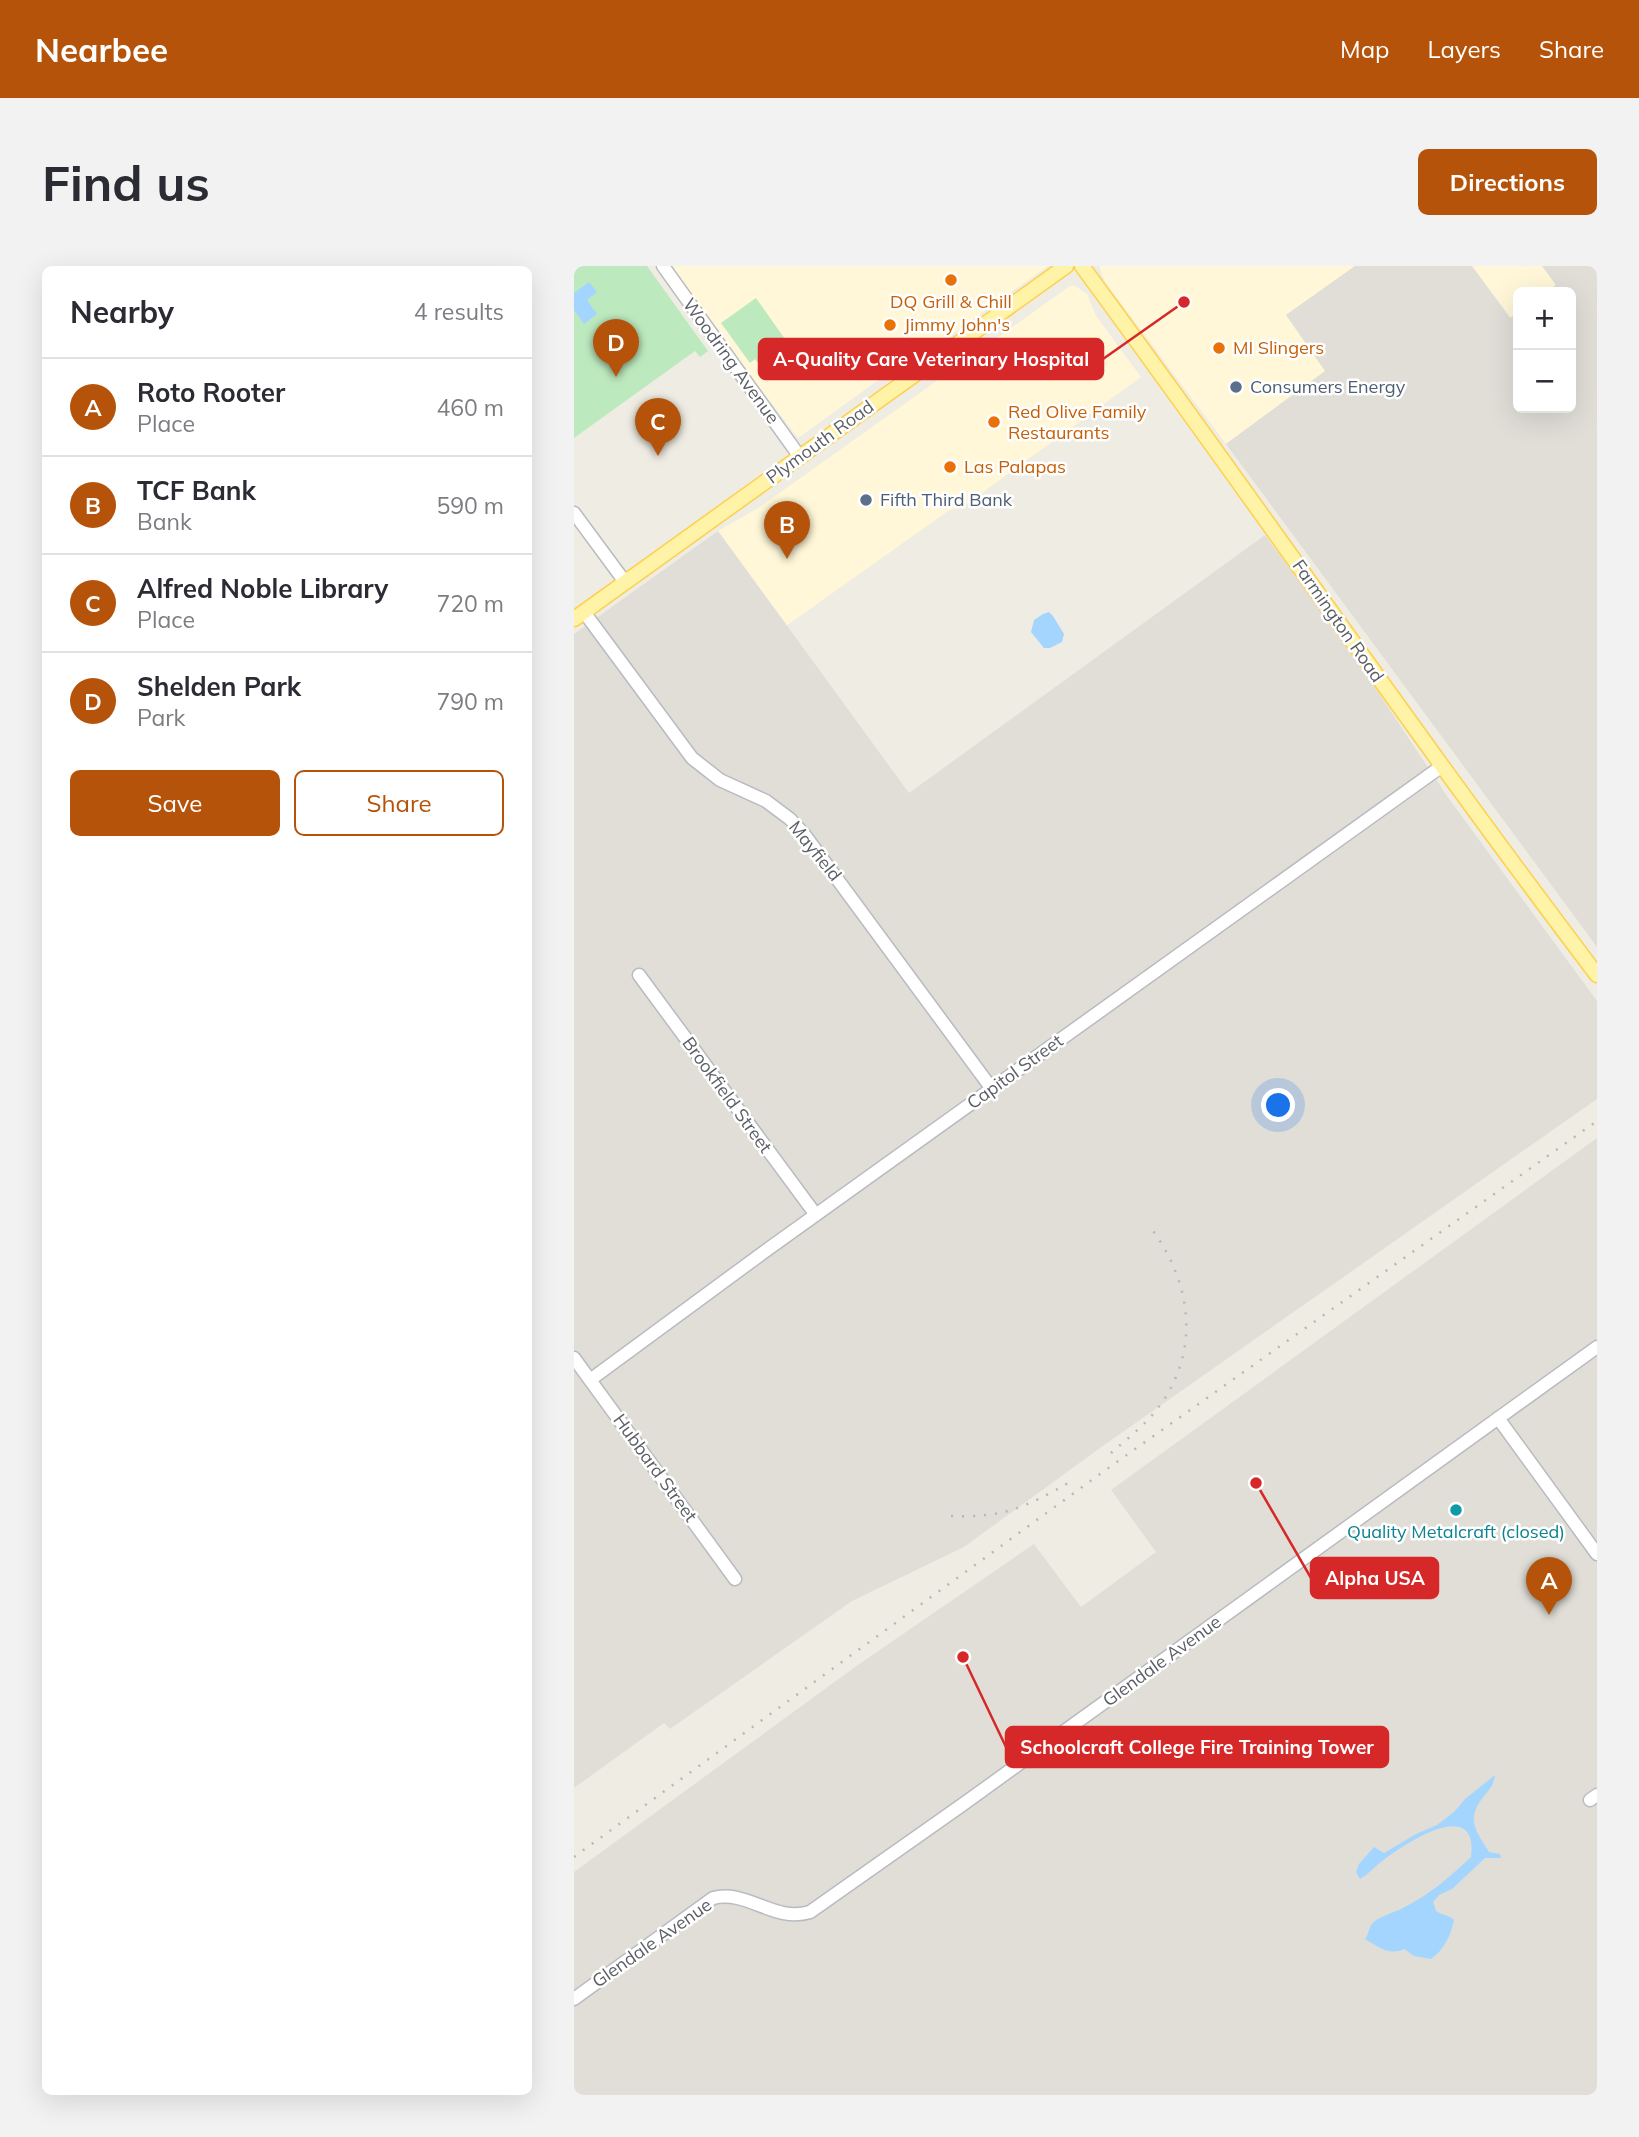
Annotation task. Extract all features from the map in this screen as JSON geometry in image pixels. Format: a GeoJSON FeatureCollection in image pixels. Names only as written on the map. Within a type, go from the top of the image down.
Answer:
{"type":"FeatureCollection","features":[{"type":"Feature","properties":{"kind":"main road","name":"Plymouth Road"},"geometry":{"type":"LineString","coordinates":[[579,615],[1066,266]]}},
{"type":"Feature","properties":{"kind":"main road","name":"Farmington Road"},"geometry":{"type":"LineString","coordinates":[[1082,266],[1218,451],[1442,766],[1597,975]]}},
{"type":"Feature","properties":{"kind":"street","name":"Woodring Avenue"},"geometry":{"type":"LineString","coordinates":[[663,266],[800,457]]}},
{"type":"Feature","properties":{"kind":"street"},"geometry":{"type":"LineString","coordinates":[[574,513],[625,582]]}},
{"type":"Feature","properties":{"kind":"street","name":"Mayfield"},"geometry":{"type":"LineString","coordinates":[[579,615],[692,758],[720,780],[766,801],[790,819],[804,834],[992,1089]]}},
{"type":"Feature","properties":{"kind":"street","name":"Capitol Street"},"geometry":{"type":"LineString","coordinates":[[590,1380],[1442,766]]}},
{"type":"Feature","properties":{"kind":"street","name":"Brookfield Street"},"geometry":{"type":"LineString","coordinates":[[639,975],[816,1215]]}},
{"type":"Feature","properties":{"kind":"street","name":"Glendale Avenue"},"geometry":{"type":"LineString","coordinates":[[574,1999],[713,1898],[732,1896],[793,1916],[810,1912],[1597,1347]]}},
{"type":"Feature","properties":{"kind":"street","name":"Hubbard Street"},"geometry":{"type":"LineString","coordinates":[[574,1358],[736,1578]]}},
{"type":"Feature","properties":{"kind":"street"},"geometry":{"type":"LineString","coordinates":[[1498,1418],[1597,1554]]}},
{"type":"Feature","properties":{"kind":"shaded area"},"geometry":{"type":"Polygon","coordinates":[[[667,266],[1048,266],[937,345],[906,360],[798,438],[667,266]]]}},
{"type":"Feature","properties":{"kind":"shaded area"},"geometry":{"type":"Polygon","coordinates":[[[1099,266],[1355,266],[1286,315],[1326,371],[1226,444],[1105,282],[1099,266]]]}},
{"type":"Feature","properties":{"kind":"shaded area"},"geometry":{"type":"Polygon","coordinates":[[[1355,266],[1472,266],[1510,318],[1513,316],[1513,413],[1576,413],[1576,287],[1553,287],[1556,285],[1542,266],[1597,266],[1597,947],[1226,444],[1325,371],[1286,315],[1355,266]]]}},
{"type":"Feature","properties":{"kind":"shaded area"},"geometry":{"type":"Polygon","coordinates":[[[1472,266],[1542,266],[1556,285],[1513,287],[1511,318],[1472,266]]]}},
{"type":"Feature","properties":{"kind":"shaded area"},"geometry":{"type":"Polygon","coordinates":[[[1070,286],[1075,286],[1087,294],[1096,316],[1141,377],[964,506],[948,511],[786,626],[718,531],[760,507],[1070,286]]]}},
{"type":"Feature","properties":{"kind":"shaded area"},"geometry":{"type":"Polygon","coordinates":[[[718,531],[909,793],[1265,535],[1360,665],[1447,796],[1597,1001],[1597,1099],[1100,1448],[964,1547],[852,1601],[670,1729],[664,1723],[574,1788],[574,634],[718,531]]]}},
{"type":"Feature","properties":{"kind":"shaded area"},"geometry":{"type":"Polygon","coordinates":[[[1597,1138],[1597,2095],[574,2095],[574,1872],[855,1667],[1034,1544],[1081,1607],[1156,1552],[1111,1490],[1597,1138]]]}},
{"type":"Feature","properties":{"kind":"green space"},"geometry":{"type":"Polygon","coordinates":[[[574,266],[647,266],[708,351],[700,357],[695,351],[574,438],[574,266]]]}},
{"type":"Feature","properties":{"kind":"green space"},"geometry":{"type":"Polygon","coordinates":[[[756,298],[787,342],[758,363],[755,359],[750,363],[721,323],[756,298]]]}},
{"type":"Feature","properties":{"kind":"water"},"geometry":{"type":"Polygon","coordinates":[[[589,282],[597,292],[587,300],[597,314],[584,324],[574,310],[574,293],[589,282]]]}},
{"type":"Feature","properties":{"kind":"water"},"geometry":{"type":"Polygon","coordinates":[[[1049,612],[1064,634],[1062,642],[1044,648],[1031,632],[1034,620],[1049,612]]]}},
{"type":"Feature","properties":{"kind":"water"},"geometry":{"type":"Polygon","coordinates":[[[1495,1775],[1493,1784],[1475,1811],[1474,1824],[1489,1852],[1500,1854],[1501,1858],[1485,1858],[1452,1889],[1439,1895],[1433,1902],[1436,1911],[1454,1920],[1449,1937],[1440,1951],[1431,1959],[1414,1956],[1404,1949],[1394,1952],[1384,1950],[1365,1939],[1374,1922],[1420,1898],[1447,1879],[1471,1857],[1470,1838],[1463,1829],[1452,1826],[1437,1829],[1405,1845],[1360,1879],[1356,1872],[1359,1864],[1374,1847],[1384,1853],[1437,1825],[1495,1775]]]}},
{"type":"Feature","properties":{"kind":"railway"},"geometry":{"type":"LineString","coordinates":[[574,1857],[1100,1474],[1597,1121]]}},
{"type":"Feature","properties":{"kind":"railway"},"geometry":{"type":"LineString","coordinates":[[1111,1453],[1158,1408],[1172,1386],[1181,1364],[1186,1317],[1183,1294],[1165,1249],[1151,1228]]}},
{"type":"Feature","properties":{"kind":"railway"},"geometry":{"type":"LineString","coordinates":[[951,1516],[1001,1513],[1028,1504],[1072,1481]]}},
{"type":"Feature","properties":{"kind":"place","name":"DQ Grill & Chill"},"geometry":{"type":"Point","coordinates":[951,280]}},
{"type":"Feature","properties":{"kind":"place","name":"A-Quality Care Veterinary Hospital"},"geometry":{"type":"Point","coordinates":[1184,302]}},
{"type":"Feature","properties":{"kind":"place","name":"Jimmy John's"},"geometry":{"type":"Point","coordinates":[890,325]}},
{"type":"Feature","properties":{"kind":"place","name":"MI Slingers"},"geometry":{"type":"Point","coordinates":[1219,348]}},
{"type":"Feature","properties":{"kind":"place","name":"Shelden Park"},"geometry":{"type":"Point","coordinates":[616,377]}},
{"type":"Feature","properties":{"kind":"place","name":"Consumers Energy"},"geometry":{"type":"Point","coordinates":[1236,387]}},
{"type":"Feature","properties":{"kind":"place","name":"Red Olive Family Restaurants"},"geometry":{"type":"Point","coordinates":[994,422]}},
{"type":"Feature","properties":{"kind":"place","name":"Alfred Noble Library"},"geometry":{"type":"Point","coordinates":[658,456]}},
{"type":"Feature","properties":{"kind":"place","name":"Las Palapas"},"geometry":{"type":"Point","coordinates":[950,467]}},
{"type":"Feature","properties":{"kind":"place","name":"Fifth Third Bank"},"geometry":{"type":"Point","coordinates":[866,500]}},
{"type":"Feature","properties":{"kind":"place","name":"TCF Bank"},"geometry":{"type":"Point","coordinates":[787,559]}},
{"type":"Feature","properties":{"kind":"place","name":"Alpha USA"},"geometry":{"type":"Point","coordinates":[1256,1483]}},
{"type":"Feature","properties":{"kind":"place","name":"Quality Metalcraft (closed)"},"geometry":{"type":"Point","coordinates":[1456,1510]}},
{"type":"Feature","properties":{"kind":"place","name":"Roto Rooter"},"geometry":{"type":"Point","coordinates":[1549,1615]}},
{"type":"Feature","properties":{"kind":"place","name":"Schoolcraft College Fire Training Tower"},"geometry":{"type":"Point","coordinates":[963,1657]}}]}
